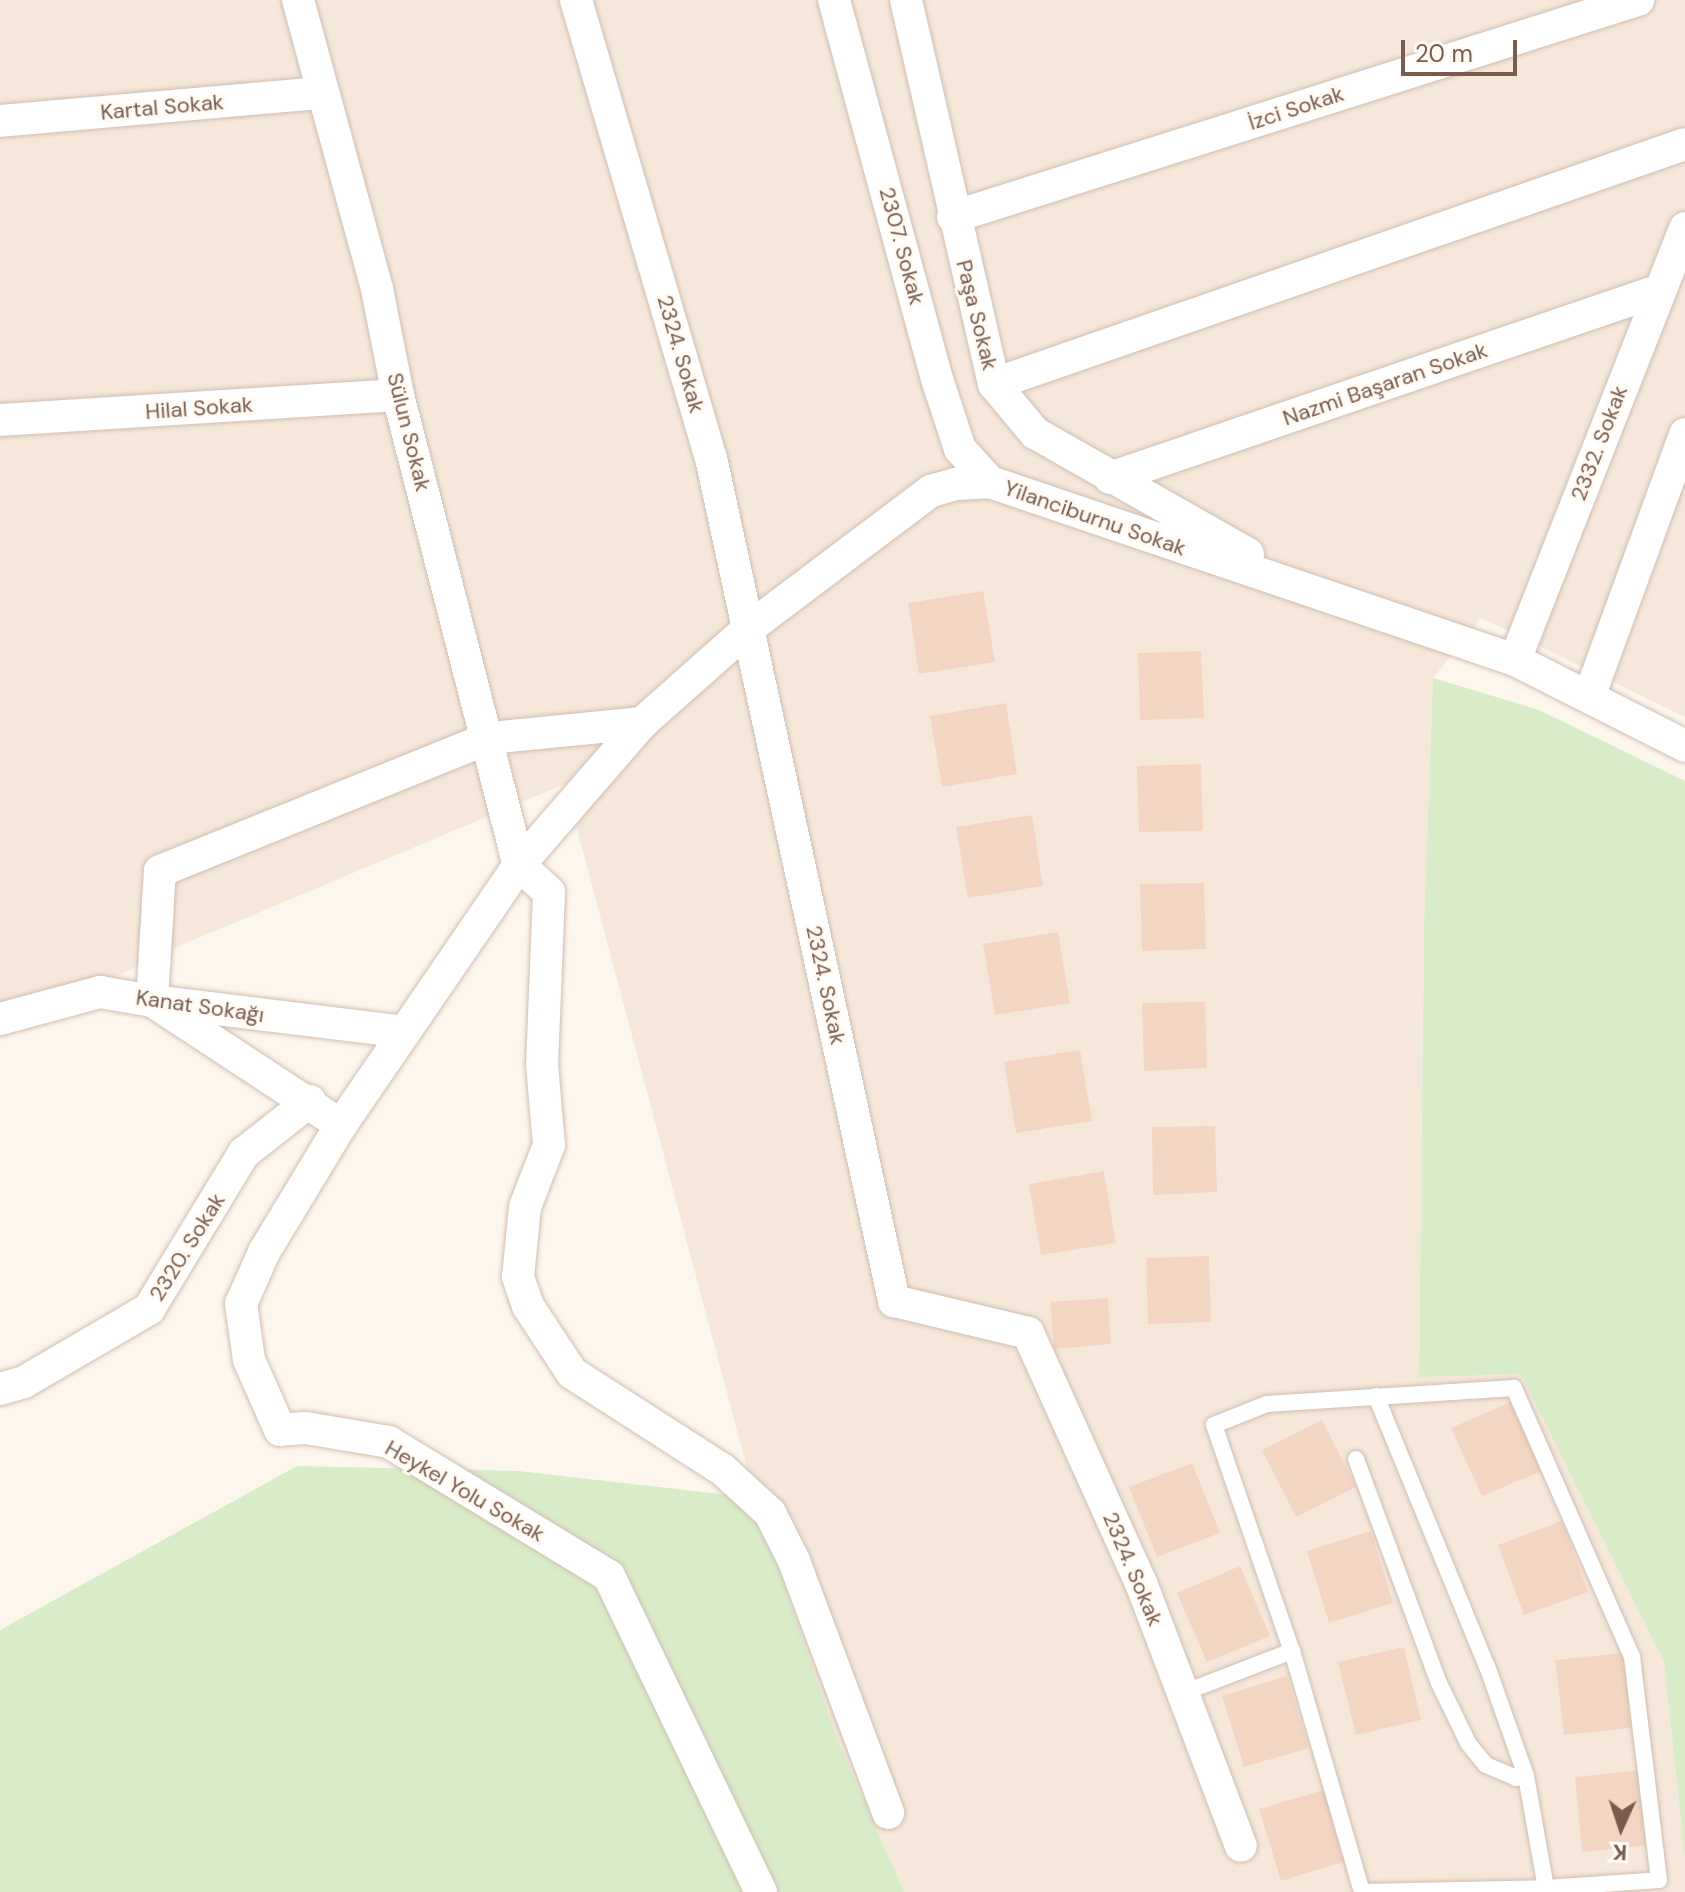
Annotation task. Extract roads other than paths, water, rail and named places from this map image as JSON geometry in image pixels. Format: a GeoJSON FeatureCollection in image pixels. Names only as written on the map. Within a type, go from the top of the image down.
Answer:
{"type":"FeatureCollection","features":[{"type":"Feature","properties":{"kind":"street","name":"Sülun Sokak"},"geometry":{"type":"LineString","coordinates":[[298,0],[377,289],[398,395],[489,738],[519,865]]}},
{"type":"Feature","properties":{"kind":"street","name":"2324. Sokak"},"geometry":{"type":"LineString","coordinates":[[576,0],[711,458],[894,1301],[1028,1333],[1141,1583],[1241,1846]]}},
{"type":"Feature","properties":{"kind":"street","name":"2307. Sokak"},"geometry":{"type":"LineString","coordinates":[[834,0],[937,379],[960,449],[990,482]]}},
{"type":"Feature","properties":{"kind":"street","name":"Paşa Sokak"},"geometry":{"type":"LineString","coordinates":[[906,0],[953,217],[994,384],[1035,433],[1110,478],[1325,596]]}},
{"type":"Feature","properties":{"kind":"street","name":"İzci Sokak"},"geometry":{"type":"LineString","coordinates":[[953,217],[1638,0]]}},
{"type":"Feature","properties":{"kind":"street","name":"Kartal Sokak"},"geometry":{"type":"LineString","coordinates":[[0,121],[323,93]]}},
{"type":"Feature","properties":{"kind":"street"},"geometry":{"type":"LineString","coordinates":[[994,384],[1685,144]]}},
{"type":"Feature","properties":{"kind":"street","name":"2332. Sokak"},"geometry":{"type":"LineString","coordinates":[[1515,660],[1685,228]]}},
{"type":"Feature","properties":{"kind":"street","name":"Nazmi Başaran Sokak"},"geometry":{"type":"LineString","coordinates":[[1110,478],[1660,290]]}},
{"type":"Feature","properties":{"kind":"street","name":"Hilal Sokak"},"geometry":{"type":"LineString","coordinates":[[0,420],[398,395]]}},
{"type":"Feature","properties":{"kind":"street"},"geometry":{"type":"LineString","coordinates":[[1589,697],[1685,434]]}},
{"type":"Feature","properties":{"kind":"street","name":"Yilanciburnu Sokak"},"geometry":{"type":"LineString","coordinates":[[519,865],[642,723],[749,628],[931,491],[956,484],[990,482],[1515,660],[1685,746]]}},
{"type":"Feature","properties":{"kind":"street"},"geometry":{"type":"LineString","coordinates":[[341,1125],[310,1101],[152,1001],[160,871],[489,738],[642,723]]}},
{"type":"Feature","properties":{"kind":"street"},"geometry":{"type":"LineString","coordinates":[[519,865],[549,892],[542,1064],[549,1145],[525,1207],[518,1277],[528,1306],[572,1373],[723,1470],[770,1513],[794,1561],[888,1813]]}},
{"type":"Feature","properties":{"kind":"street","name":"Heykel Yolu Sokak"},"geometry":{"type":"LineString","coordinates":[[519,865],[341,1125],[264,1252],[241,1304],[249,1360],[280,1430],[306,1428],[389,1442],[609,1576],[761,1892]]}},
{"type":"Feature","properties":{"kind":"street","name":"Kanat Sokağı"},"geometry":{"type":"LineString","coordinates":[[0,1019],[100,992],[404,1032]]}},
{"type":"Feature","properties":{"kind":"street","name":"2320. Sokak"},"geometry":{"type":"LineString","coordinates":[[0,1389],[24,1382],[149,1309],[244,1153],[310,1101]]}},
{"type":"Feature","properties":{"kind":"lane"},"geometry":{"type":"LineString","coordinates":[[1514,1388],[1632,1657],[1659,1880],[1546,1888],[1362,1892],[1292,1651],[1214,1425],[1267,1404],[1376,1396],[1514,1388]]}},
{"type":"Feature","properties":{"kind":"lane"},"geometry":{"type":"LineString","coordinates":[[1376,1396],[1487,1666],[1526,1776],[1546,1888]]}},
{"type":"Feature","properties":{"kind":"lane"},"geometry":{"type":"LineString","coordinates":[[1356,1459],[1439,1683],[1468,1743],[1486,1765],[1516,1778],[1526,1776]]}},
{"type":"Feature","properties":{"kind":"lane"},"geometry":{"type":"LineString","coordinates":[[1183,1693],[1292,1651]]}}]}
